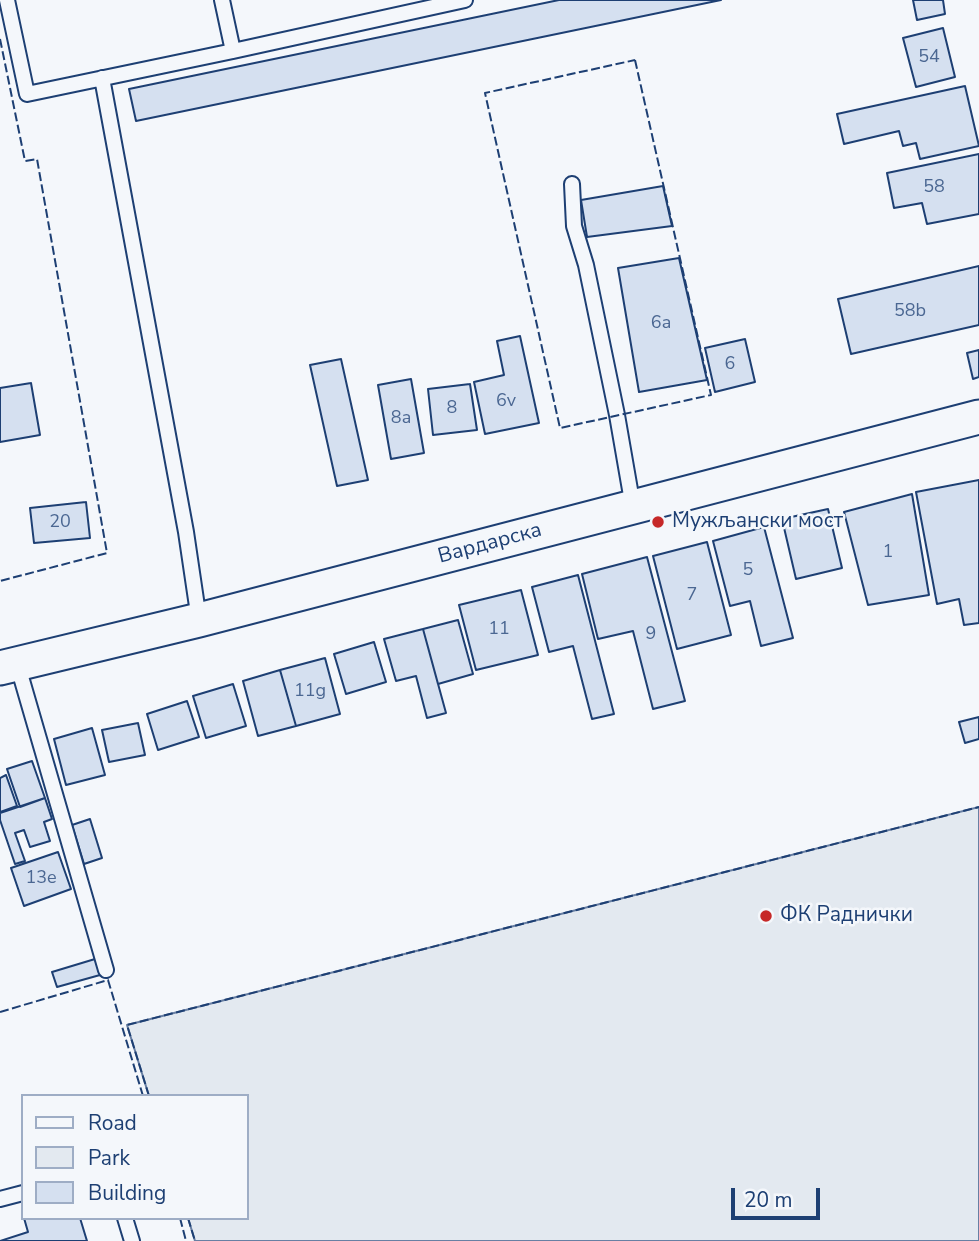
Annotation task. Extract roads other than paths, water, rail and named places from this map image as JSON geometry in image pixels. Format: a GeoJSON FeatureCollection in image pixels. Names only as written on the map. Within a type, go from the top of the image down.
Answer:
{"type":"FeatureCollection","features":[{"type":"Feature","properties":{"kind":"street","name":"Вардарска"},"geometry":{"type":"LineString","coordinates":[[8,666],[199,620],[979,417]]}},
{"type":"Feature","properties":{"kind":"lane"},"geometry":{"type":"LineString","coordinates":[[7,0],[27,94],[465,0]]}},
{"type":"Feature","properties":{"kind":"lane"},"geometry":{"type":"LineString","coordinates":[[222,0],[233,51]]}},
{"type":"Feature","properties":{"kind":"lane"},"geometry":{"type":"LineString","coordinates":[[102,78],[186,531],[199,620]]}},
{"type":"Feature","properties":{"kind":"lane"},"geometry":{"type":"LineString","coordinates":[[572,184],[574,226],[586,265],[633,507]]}},
{"type":"Feature","properties":{"kind":"lane"},"geometry":{"type":"LineString","coordinates":[[8,666],[106,970]]}},
{"type":"Feature","properties":{"kind":"lane"},"geometry":{"type":"LineString","coordinates":[[0,1199],[21,1194]]}},
{"type":"Feature","properties":{"kind":"lane"},"geometry":{"type":"LineString","coordinates":[[126,1220],[132,1241]]}},
{"type":"Feature","properties":{"kind":"place","name":"Мужљански мост"},"geometry":{"type":"Point","coordinates":[658,522]}},
{"type":"Feature","properties":{"kind":"place","name":"ФК Раднички"},"geometry":{"type":"Point","coordinates":[766,916]}}]}
